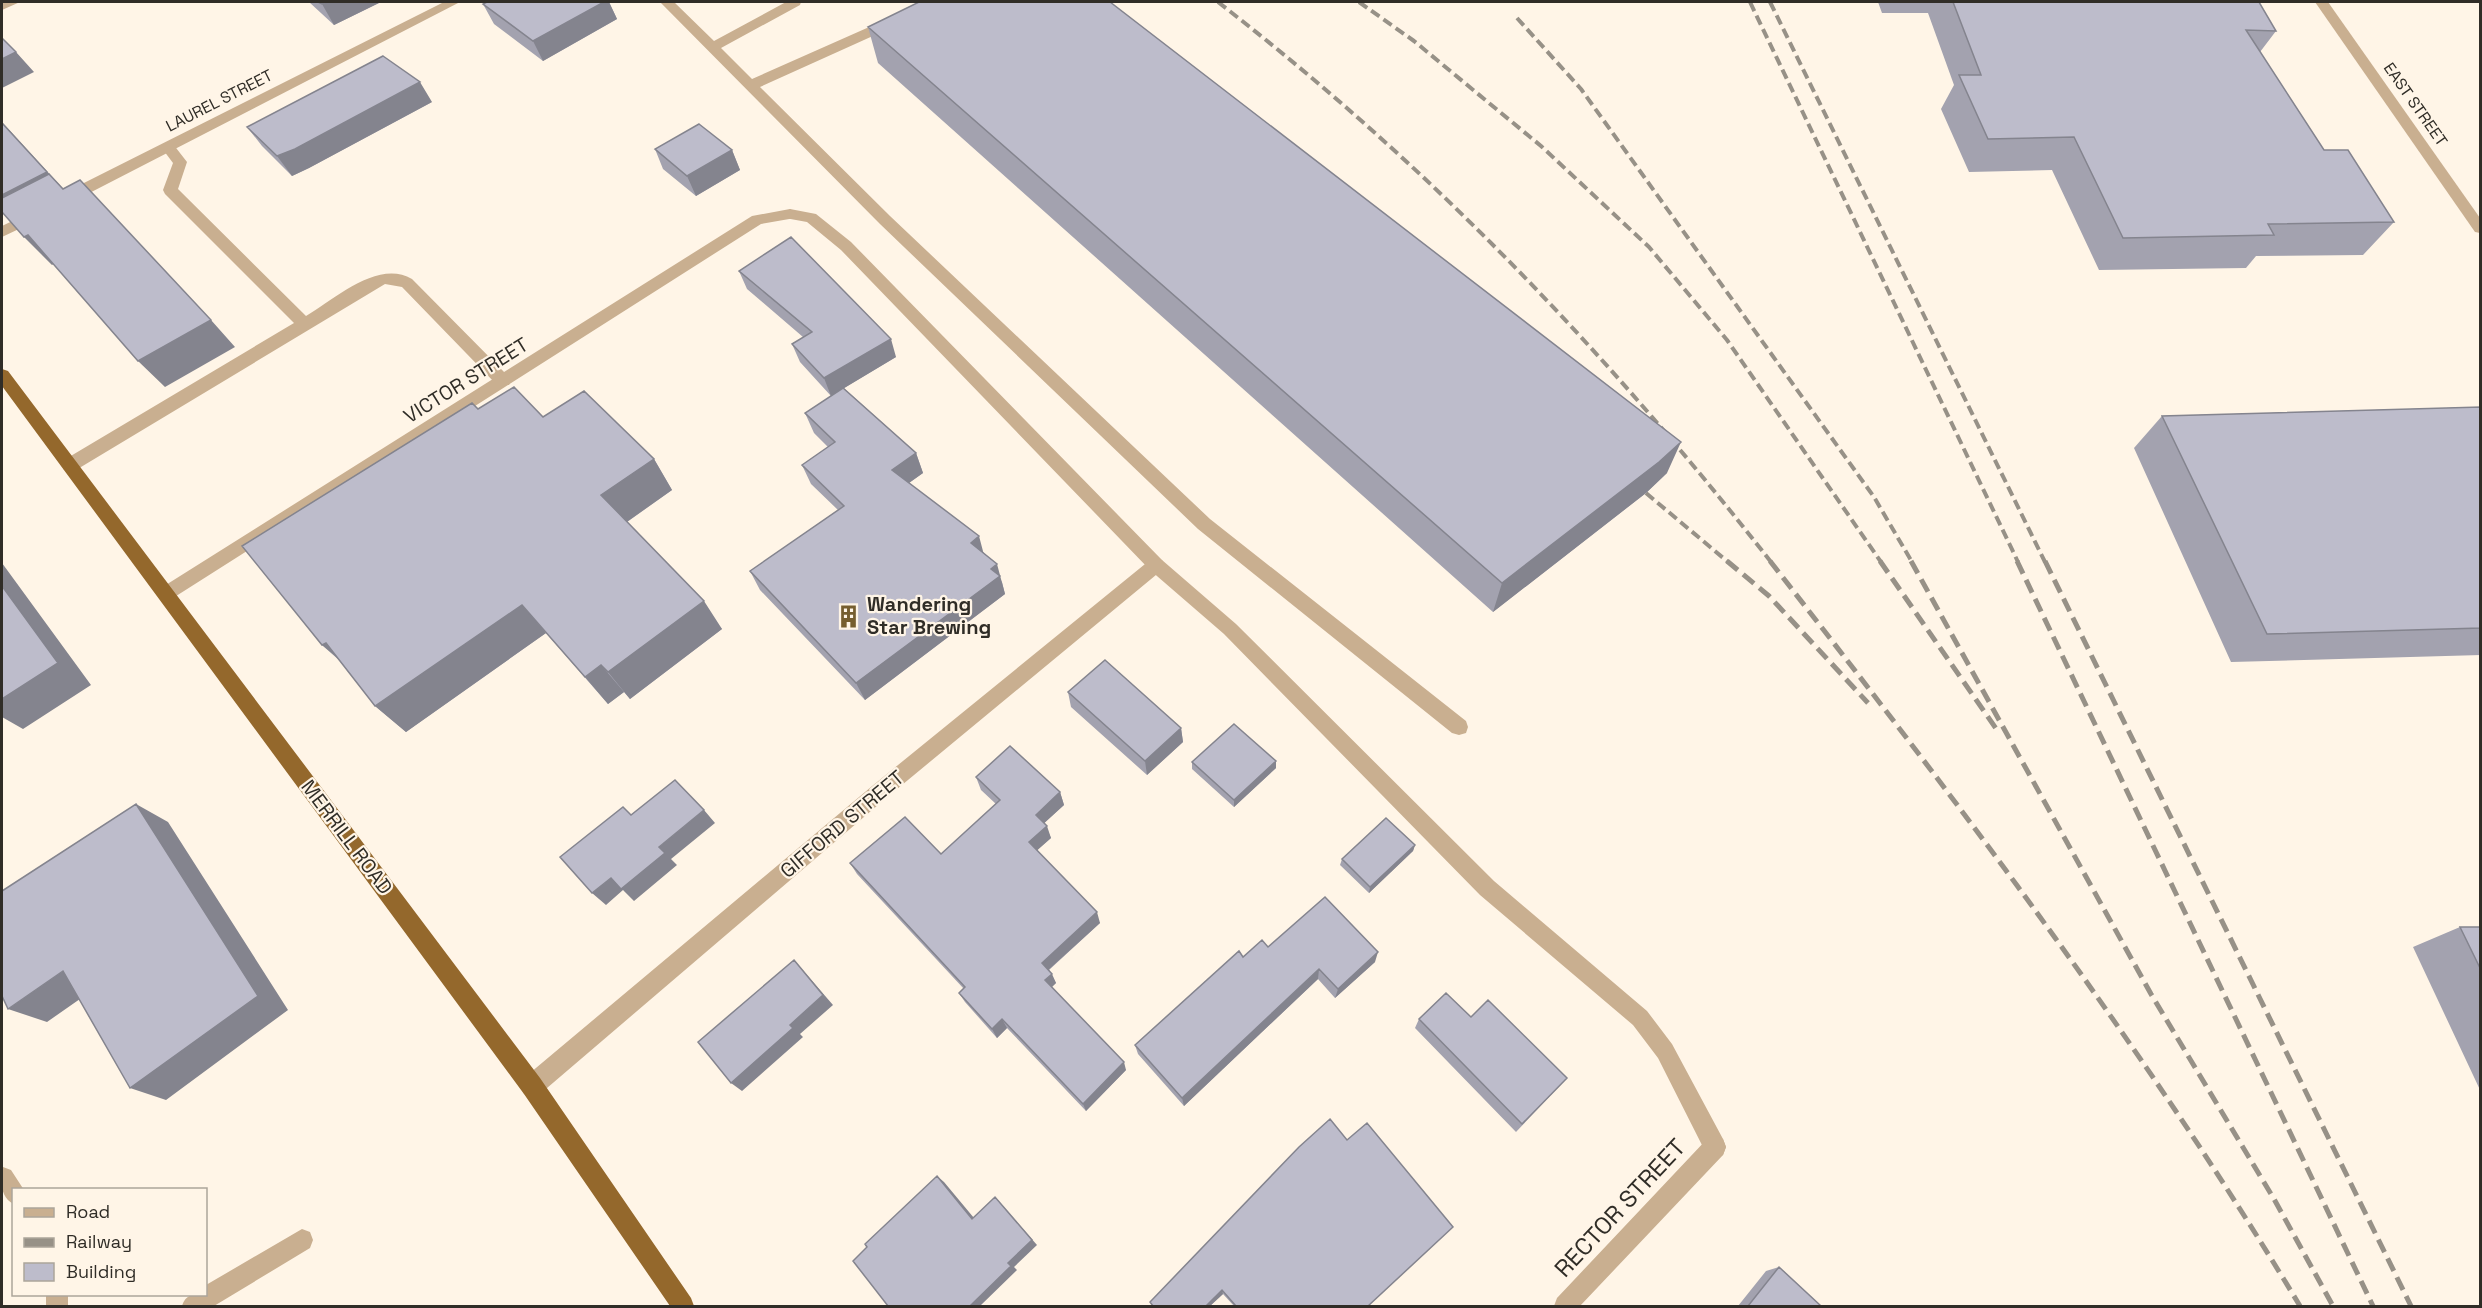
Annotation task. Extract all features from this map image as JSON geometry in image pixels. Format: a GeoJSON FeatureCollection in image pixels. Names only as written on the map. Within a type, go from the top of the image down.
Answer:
{"type":"FeatureCollection","features":[{"type":"Feature","properties":{"kind":"highway","name":"MERRILL ROAD"},"geometry":{"type":"LineString","coordinates":[[2,375],[167,593],[532,1086],[683,1306]]}},
{"type":"Feature","properties":{"kind":"street"},"geometry":{"type":"LineString","coordinates":[[2,6],[13,2]]}},
{"type":"Feature","properties":{"kind":"street","name":"LAUREL STREET"},"geometry":{"type":"LineString","coordinates":[[2,232],[453,2]]}},
{"type":"Feature","properties":{"kind":"street"},"geometry":{"type":"LineString","coordinates":[[667,2],[885,220],[1031,357],[1203,524],[1459,727]]}},
{"type":"Feature","properties":{"kind":"street"},"geometry":{"type":"LineString","coordinates":[[713,47],[795,2]]}},
{"type":"Feature","properties":{"kind":"street","name":"EAST STREET"},"geometry":{"type":"LineString","coordinates":[[2322,2],[2481,228]]}},
{"type":"Feature","properties":{"kind":"street"},"geometry":{"type":"LineString","coordinates":[[752,85],[902,17]]}},
{"type":"Feature","properties":{"kind":"street"},"geometry":{"type":"LineString","coordinates":[[168,147],[180,162],[170,190],[305,324]]}},
{"type":"Feature","properties":{"kind":"street","name":"VICTOR STREET"},"geometry":{"type":"LineString","coordinates":[[167,593],[758,220],[790,214],[811,218],[846,246],[1156,565]]}},
{"type":"Feature","properties":{"kind":"street"},"geometry":{"type":"LineString","coordinates":[[69,465],[376,281],[386,278],[401,279],[503,381]]}},
{"type":"Feature","properties":{"kind":"street","name":"GIFFORD STREET"},"geometry":{"type":"LineString","coordinates":[[532,1086],[869,801],[1156,565]]}},
{"type":"Feature","properties":{"kind":"street","name":"RECTOR STREET"},"geometry":{"type":"LineString","coordinates":[[1156,565],[1230,629],[1487,888],[1640,1018],[1665,1051],[1715,1147],[1565,1306]]}},
{"type":"Feature","properties":{"kind":"street"},"geometry":{"type":"LineString","coordinates":[[193,1306],[302,1240]]}},
{"type":"Feature","properties":{"kind":"building"},"geometry":{"type":"Polygon","coordinates":[[[487,2],[604,2],[533,41],[483,4],[487,2]]]}},
{"type":"Feature","properties":{"kind":"building"},"geometry":{"type":"Polygon","coordinates":[[[919,2],[1110,2],[1681,442],[1659,462],[1502,583],[868,27],[919,2]]]}},
{"type":"Feature","properties":{"kind":"building"},"geometry":{"type":"Polygon","coordinates":[[[1953,2],[2259,2],[2276,31],[2246,30],[2324,150],[2348,150],[2394,222],[2268,224],[2274,235],[2123,238],[2074,137],[1988,139],[1959,75],[1981,75],[1953,2]]]}},
{"type":"Feature","properties":{"kind":"building"},"geometry":{"type":"Polygon","coordinates":[[[2,38],[16,52],[2,59],[2,38]]]}},
{"type":"Feature","properties":{"kind":"building"},"geometry":{"type":"Polygon","coordinates":[[[383,56],[420,82],[295,149],[277,156],[247,127],[383,56]]]}},
{"type":"Feature","properties":{"kind":"building"},"geometry":{"type":"Polygon","coordinates":[[[2,123],[47,172],[2,195],[2,123]]]}},
{"type":"Feature","properties":{"kind":"building"},"geometry":{"type":"Polygon","coordinates":[[[699,124],[732,150],[687,176],[655,149],[699,124]]]}},
{"type":"Feature","properties":{"kind":"building"},"geometry":{"type":"Polygon","coordinates":[[[49,174],[63,189],[80,180],[211,320],[138,361],[28,235],[24,237],[2,212],[2,198],[49,174]]]}},
{"type":"Feature","properties":{"kind":"building"},"geometry":{"type":"Polygon","coordinates":[[[791,237],[891,339],[824,378],[792,344],[812,332],[739,271],[791,237]]]}},
{"type":"Feature","properties":{"kind":"building"},"geometry":{"type":"Polygon","coordinates":[[[514,387],[543,417],[584,391],[654,459],[601,495],[704,601],[608,672],[601,665],[585,677],[522,605],[375,706],[326,643],[322,645],[242,546],[472,403],[478,409],[514,387]]]}},
{"type":"Feature","properties":{"kind":"building"},"geometry":{"type":"Polygon","coordinates":[[[843,388],[916,453],[892,470],[979,536],[971,543],[997,564],[991,569],[1000,576],[856,683],[750,571],[844,506],[802,465],[835,442],[805,413],[843,388]]]}},
{"type":"Feature","properties":{"kind":"building"},"geometry":{"type":"Polygon","coordinates":[[[2481,407],[2481,628],[2267,634],[2162,416],[2481,407]]]}},
{"type":"Feature","properties":{"kind":"building"},"geometry":{"type":"Polygon","coordinates":[[[2,586],[58,663],[2,699],[2,586]]]}},
{"type":"Feature","properties":{"kind":"building"},"geometry":{"type":"Polygon","coordinates":[[[1105,660],[1181,728],[1145,761],[1068,692],[1105,660]]]}},
{"type":"Feature","properties":{"kind":"building"},"geometry":{"type":"Polygon","coordinates":[[[1234,724],[1276,761],[1234,800],[1192,762],[1234,724]]]}},
{"type":"Feature","properties":{"kind":"building"},"geometry":{"type":"Polygon","coordinates":[[[1010,746],[1060,792],[1036,815],[1047,826],[1029,842],[1097,912],[1042,963],[1052,974],[1045,980],[1124,1062],[1083,1104],[1002,1019],[992,1029],[959,993],[965,987],[850,863],[905,817],[941,854],[1000,800],[976,777],[1010,746]]]}},
{"type":"Feature","properties":{"kind":"building"},"geometry":{"type":"Polygon","coordinates":[[[675,780],[704,810],[659,847],[665,853],[621,889],[611,878],[592,893],[560,857],[623,807],[631,815],[675,780]]]}},
{"type":"Feature","properties":{"kind":"building"},"geometry":{"type":"Polygon","coordinates":[[[136,804],[258,996],[130,1088],[63,971],[8,1009],[2,996],[2,891],[136,804]]]}},
{"type":"Feature","properties":{"kind":"building"},"geometry":{"type":"Polygon","coordinates":[[[1386,818],[1415,845],[1370,887],[1342,859],[1386,818]]]}},
{"type":"Feature","properties":{"kind":"building"},"geometry":{"type":"Polygon","coordinates":[[[1325,897],[1378,952],[1338,989],[1319,969],[1182,1098],[1135,1045],[1239,951],[1243,957],[1262,940],[1268,947],[1325,897]]]}},
{"type":"Feature","properties":{"kind":"building"},"geometry":{"type":"Polygon","coordinates":[[[2460,927],[2481,927],[2481,970],[2460,927]]]}},
{"type":"Feature","properties":{"kind":"building"},"geometry":{"type":"Polygon","coordinates":[[[794,960],[823,995],[790,1025],[793,1028],[731,1083],[698,1042],[794,960]]]}},
{"type":"Feature","properties":{"kind":"building"},"geometry":{"type":"Polygon","coordinates":[[[1446,993],[1471,1017],[1488,1000],[1567,1078],[1522,1124],[1419,1019],[1446,993]]]}},
{"type":"Feature","properties":{"kind":"building"},"geometry":{"type":"Polygon","coordinates":[[[1330,1119],[1347,1140],[1367,1123],[1453,1227],[1368,1306],[1236,1306],[1222,1290],[1206,1306],[1153,1306],[1150,1302],[1299,1147],[1330,1119]]]}},
{"type":"Feature","properties":{"kind":"building"},"geometry":{"type":"Polygon","coordinates":[[[937,1176],[972,1219],[995,1197],[1032,1240],[1008,1263],[1011,1266],[970,1306],[888,1306],[853,1261],[867,1247],[865,1244],[937,1176]]]}},
{"type":"Feature","properties":{"kind":"building"},"geometry":{"type":"Polygon","coordinates":[[[1779,1267],[1821,1306],[1748,1306],[1779,1267]]]}},
{"type":"Feature","properties":{"kind":"railway"},"geometry":{"type":"LineString","coordinates":[[1218,2],[1371,130],[1512,264],[1644,408],[1771,562]]}},
{"type":"Feature","properties":{"kind":"railway"},"geometry":{"type":"LineString","coordinates":[[1359,2],[1414,41],[1541,146],[1649,247],[1727,340],[1881,562]]}},
{"type":"Feature","properties":{"kind":"railway"},"geometry":{"type":"LineString","coordinates":[[1750,2],[2018,562]]}},
{"type":"Feature","properties":{"kind":"railway"},"geometry":{"type":"LineString","coordinates":[[1770,2],[2045,562]]}},
{"type":"Feature","properties":{"kind":"railway"},"geometry":{"type":"LineString","coordinates":[[1517,18],[1581,89],[1874,497],[1912,562]]}},
{"type":"Feature","properties":{"kind":"railway"},"geometry":{"type":"LineString","coordinates":[[1646,493],[1728,562]]}},
{"type":"Feature","properties":{"kind":"railway"},"geometry":{"type":"LineString","coordinates":[[1727,561],[1769,596],[1868,703]]}},
{"type":"Feature","properties":{"kind":"railway"},"geometry":{"type":"LineString","coordinates":[[1770,561],[1910,742],[2113,1019],[2240,1209],[2300,1306]]}},
{"type":"Feature","properties":{"kind":"railway"},"geometry":{"type":"LineString","coordinates":[[1880,561],[1997,730]]}},
{"type":"Feature","properties":{"kind":"railway"},"geometry":{"type":"LineString","coordinates":[[1911,561],[2151,994],[2274,1199],[2333,1306]]}},
{"type":"Feature","properties":{"kind":"railway"},"geometry":{"type":"LineString","coordinates":[[2017,561],[2373,1306]]}},
{"type":"Feature","properties":{"kind":"railway"},"geometry":{"type":"LineString","coordinates":[[2045,561],[2411,1306]]}},
{"type":"Feature","properties":{"kind":"place","name":"Wandering Star Brewing"},"geometry":{"type":"Point","coordinates":[849,616]}}]}
